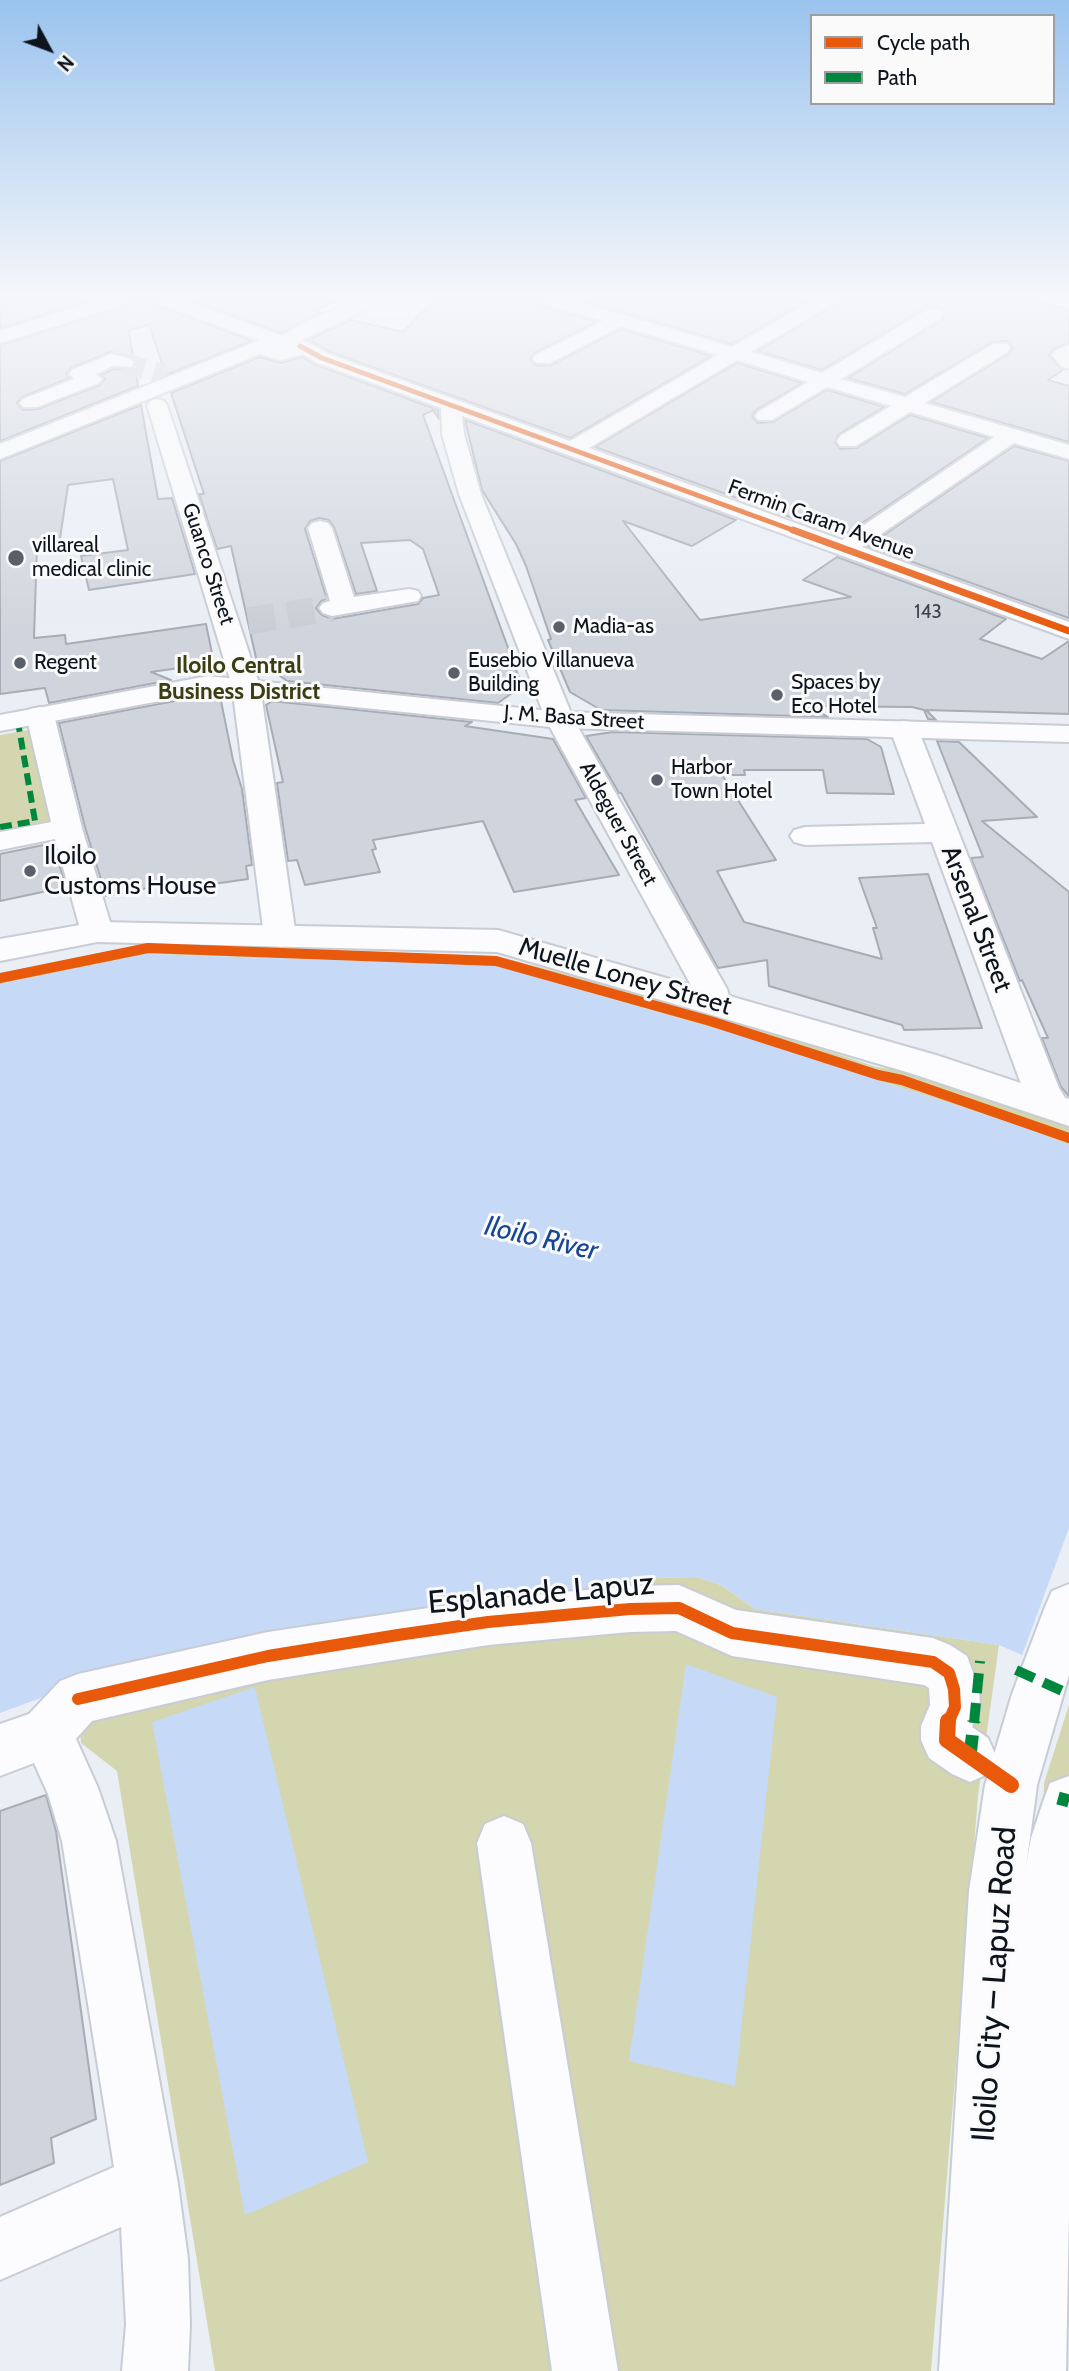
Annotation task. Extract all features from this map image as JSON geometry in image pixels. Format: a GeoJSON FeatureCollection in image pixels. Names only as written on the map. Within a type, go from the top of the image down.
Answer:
{"type":"FeatureCollection","features":[{"type":"Feature","properties":{"kind":"street"},"geometry":{"type":"LineString","coordinates":[[0,452],[106,410]]}},
{"type":"Feature","properties":{"kind":"street","name":"Guanco Street"},"geometry":{"type":"LineString","coordinates":[[159,410],[237,622],[280,936]]}},
{"type":"Feature","properties":{"kind":"street","name":"Aldeguer Street"},"geometry":{"type":"LineString","coordinates":[[451,410],[461,492],[558,713],[710,989],[714,1002]]}},
{"type":"Feature","properties":{"kind":"street","name":"Fermin Caram Avenue"},"geometry":{"type":"LineString","coordinates":[[464,410],[1069,631]]}},
{"type":"Feature","properties":{"kind":"street"},"geometry":{"type":"LineString","coordinates":[[572,449],[641,410]]}},
{"type":"Feature","properties":{"kind":"street"},"geometry":{"type":"LineString","coordinates":[[765,416],[776,410]]}},
{"type":"Feature","properties":{"kind":"street"},"geometry":{"type":"LineString","coordinates":[[848,441],[898,410]]}},
{"type":"Feature","properties":{"kind":"street"},"geometry":{"type":"LineString","coordinates":[[926,410],[1069,452]]}},
{"type":"Feature","properties":{"kind":"street"},"geometry":{"type":"LineString","coordinates":[[844,549],[1012,435]]}},
{"type":"Feature","properties":{"kind":"street"},"geometry":{"type":"LineString","coordinates":[[320,528],[338,607],[409,596]]}},
{"type":"Feature","properties":{"kind":"street","name":"J. M. Basa Street"},"geometry":{"type":"LineString","coordinates":[[0,710],[188,675],[558,713],[904,729],[1069,733]]}},
{"type":"Feature","properties":{"kind":"street","name":"J. M. Basa Street"},"geometry":{"type":"LineString","coordinates":[[0,723],[188,686],[244,680]]}},
{"type":"Feature","properties":{"kind":"street","name":"J. M. Basa Street"},"geometry":{"type":"LineString","coordinates":[[558,713],[1069,721]]}},
{"type":"Feature","properties":{"kind":"street"},"geometry":{"type":"LineString","coordinates":[[40,715],[67,828],[97,932]]}},
{"type":"Feature","properties":{"kind":"street","name":"Arsenal Street"},"geometry":{"type":"LineString","coordinates":[[904,729],[1042,1093],[1060,1109]]}},
{"type":"Feature","properties":{"kind":"street"},"geometry":{"type":"LineString","coordinates":[[0,841],[67,828]]}},
{"type":"Feature","properties":{"kind":"street"},"geometry":{"type":"LineString","coordinates":[[805,836],[943,833]]}},
{"type":"Feature","properties":{"kind":"street","name":"Muelle Loney Street"},"geometry":{"type":"LineString","coordinates":[[0,950],[97,932],[498,942],[923,1064],[1060,1109]]}},
{"type":"Feature","properties":{"kind":"street","name":"Iloilo City – Lapuz Road"},"geometry":{"type":"LineString","coordinates":[[972,2371],[996,1891],[1011,1786],[1037,1694],[1069,1606]]}},
{"type":"Feature","properties":{"kind":"street","name":"Esplanade Lapuz"},"geometry":{"type":"LineString","coordinates":[[41,1727],[268,1656],[501,1621],[630,1609],[679,1608],[732,1633],[933,1662],[949,1673],[954,1689],[956,1707],[946,1726],[947,1740],[970,1756]]}},
{"type":"Feature","properties":{"kind":"street"},"geometry":{"type":"LineString","coordinates":[[41,1727],[72,1788],[89,1841],[147,2185],[156,2259],[158,2325],[155,2371]]}},
{"type":"Feature","properties":{"kind":"street"},"geometry":{"type":"LineString","coordinates":[[1033,2371],[1048,1895],[1065,1816]]}},
{"type":"Feature","properties":{"kind":"street"},"geometry":{"type":"LineString","coordinates":[[504,1843],[585,2371]]}},
{"type":"Feature","properties":{"kind":"street"},"geometry":{"type":"LineString","coordinates":[[0,2249],[147,2185]]}},
{"type":"Feature","properties":{"kind":"green space"},"geometry":{"type":"Polygon","coordinates":[[[34,729],[54,826],[0,836],[0,735],[34,729]]]}},
{"type":"Feature","properties":{"kind":"green space"},"geometry":{"type":"Polygon","coordinates":[[[147,944],[496,956],[620,988],[777,1034],[876,1067],[906,1071],[1069,1128],[1069,1145],[1023,1127],[741,1036],[494,965],[147,954],[0,984],[0,973],[147,944]]]}},
{"type":"Feature","properties":{"kind":"green space"},"geometry":{"type":"Polygon","coordinates":[[[696,1577],[721,1585],[755,1609],[999,1645],[978,1796],[931,2371],[215,2371],[117,1771],[81,1743],[79,1716],[287,1636],[655,1578],[696,1577]]]}},
{"type":"Feature","properties":{"kind":"green space"},"geometry":{"type":"Polygon","coordinates":[[[1069,1705],[1069,1828],[1043,1824],[1044,1783],[1069,1705]]]}},
{"type":"Feature","properties":{"kind":"water","name":"Iloilo River"},"geometry":{"type":"Polygon","coordinates":[[[147,954],[494,965],[741,1036],[1023,1127],[1069,1145],[1069,1675],[999,1645],[755,1609],[721,1585],[696,1577],[655,1578],[287,1636],[76,1685],[0,1713],[0,984],[147,954]]]}},
{"type":"Feature","properties":{"kind":"water"},"geometry":{"type":"Polygon","coordinates":[[[686,1664],[777,1697],[735,2086],[629,2061],[686,1664]]]}},
{"type":"Feature","properties":{"kind":"water"},"geometry":{"type":"Polygon","coordinates":[[[255,1687],[368,2162],[245,2215],[152,1722],[255,1687]]]}},
{"type":"Feature","properties":{"kind":"pier"},"geometry":{"type":"Polygon","coordinates":[[[1069,1528],[1069,1678],[1021,1658],[1069,1528]]]}},
{"type":"Feature","properties":{"kind":"building"},"geometry":{"type":"Polygon","coordinates":[[[0,410],[79,410],[0,441],[0,410]]]}},
{"type":"Feature","properties":{"kind":"building"},"geometry":{"type":"Polygon","coordinates":[[[129,410],[142,410],[158,499],[172,498],[195,574],[89,590],[81,556],[128,550],[113,479],[68,485],[59,545],[37,546],[34,638],[65,635],[66,644],[206,624],[214,663],[151,672],[171,680],[49,703],[45,688],[0,694],[0,461],[129,410]]]}},
{"type":"Feature","properties":{"kind":"building"},"geometry":{"type":"Polygon","coordinates":[[[176,410],[438,410],[439,419],[433,410],[423,415],[522,686],[498,703],[287,681],[256,658],[231,546],[217,549],[199,494],[204,494],[176,410]],[[319,518],[310,521],[305,529],[327,599],[321,601],[316,608],[322,615],[332,619],[418,604],[423,598],[439,595],[423,549],[410,540],[361,543],[377,591],[356,594],[334,527],[329,520],[319,518]]]}},
{"type":"Feature","properties":{"kind":"building"},"geometry":{"type":"Polygon","coordinates":[[[491,410],[619,410],[570,438],[491,410]]]}},
{"type":"Feature","properties":{"kind":"building"},"geometry":{"type":"Polygon","coordinates":[[[658,410],[757,410],[752,416],[758,423],[773,422],[794,410],[880,410],[839,434],[835,442],[840,449],[857,448],[910,415],[988,438],[843,536],[595,447],[658,410]]]}},
{"type":"Feature","properties":{"kind":"building"},"geometry":{"type":"Polygon","coordinates":[[[957,410],[1069,410],[1069,442],[957,410]]]}},
{"type":"Feature","properties":{"kind":"building"},"geometry":{"type":"Polygon","coordinates":[[[465,420],[736,520],[692,546],[623,521],[700,620],[851,597],[803,580],[837,557],[1006,619],[980,639],[1042,659],[1069,641],[1069,714],[926,710],[936,720],[928,719],[924,710],[912,707],[809,706],[828,717],[601,710],[570,692],[548,640],[551,639],[526,566],[516,544],[482,490],[465,420]]]}},
{"type":"Feature","properties":{"kind":"building"},"geometry":{"type":"Polygon","coordinates":[[[1014,446],[1069,461],[1069,618],[868,546],[1014,446]]]}},
{"type":"Feature","properties":{"kind":"building"},"geometry":{"type":"Polygon","coordinates":[[[206,695],[221,701],[242,789],[252,865],[246,866],[248,879],[178,889],[178,882],[106,896],[85,827],[59,723],[206,695]]]}},
{"type":"Feature","properties":{"kind":"building"},"geometry":{"type":"Polygon","coordinates":[[[272,701],[472,722],[465,726],[553,739],[586,798],[575,800],[619,875],[514,892],[483,821],[373,840],[376,849],[372,850],[380,872],[305,885],[297,860],[288,861],[277,783],[283,782],[266,705],[272,701]]]}},
{"type":"Feature","properties":{"kind":"building"},"geometry":{"type":"Polygon","coordinates":[[[613,732],[867,739],[881,747],[894,794],[827,793],[823,770],[744,770],[745,775],[722,775],[776,860],[717,871],[744,922],[882,959],[873,928],[877,928],[859,878],[928,874],[982,1028],[904,1030],[902,1025],[769,986],[767,960],[718,968],[621,793],[586,736],[613,732]]]}},
{"type":"Feature","properties":{"kind":"building"},"geometry":{"type":"Polygon","coordinates":[[[937,741],[959,742],[1037,817],[982,821],[1069,892],[1069,1096],[1061,1087],[1042,1038],[1048,1038],[1022,980],[1020,981],[971,858],[983,857],[937,741]]]}},
{"type":"Feature","properties":{"kind":"building","name":"Iloilo Customs House"},"geometry":{"type":"Polygon","coordinates":[[[53,843],[66,887],[0,901],[0,854],[53,843]]]}},
{"type":"Feature","properties":{"kind":"building"},"geometry":{"type":"Polygon","coordinates":[[[46,1795],[56,1831],[96,2119],[51,2138],[54,2163],[0,2185],[0,1811],[46,1795]]]}},
{"type":"Feature","properties":{"kind":"tunnel"},"geometry":{"type":"LineString","coordinates":[[248,621],[332,608]]}},
{"type":"Feature","properties":{"kind":"marked path"},"geometry":{"type":"LineString","coordinates":[[0,827],[35,821],[19,728]]}},
{"type":"Feature","properties":{"kind":"marked path"},"geometry":{"type":"LineString","coordinates":[[966,1753],[970,1756],[980,1661]]}},
{"type":"Feature","properties":{"kind":"marked path"},"geometry":{"type":"LineString","coordinates":[[1016,1670],[1069,1694]]}},
{"type":"Feature","properties":{"kind":"marked path"},"geometry":{"type":"LineString","coordinates":[[1058,1798],[1069,1801]]}},
{"type":"Feature","properties":{"kind":"cycle path"},"geometry":{"type":"LineString","coordinates":[[463,410],[1069,631]]}},
{"type":"Feature","properties":{"kind":"cycle path"},"geometry":{"type":"LineString","coordinates":[[0,978],[148,948],[496,961],[710,1021],[878,1075],[902,1080],[1069,1138]]}},
{"type":"Feature","properties":{"kind":"cycle path"},"geometry":{"type":"LineString","coordinates":[[78,1699],[268,1656],[398,1635],[488,1622],[630,1609],[679,1608],[732,1633],[933,1662],[949,1673],[954,1689],[955,1707],[946,1726],[947,1740],[1011,1785]]}},
{"type":"Feature","properties":{"kind":"place","name":"villareal medical clinic"},"geometry":{"type":"Point","coordinates":[16,558]}},
{"type":"Feature","properties":{"kind":"place","name":"Madia-as"},"geometry":{"type":"Point","coordinates":[559,627]}},
{"type":"Feature","properties":{"kind":"place","name":"Regent"},"geometry":{"type":"Point","coordinates":[20,663]}},
{"type":"Feature","properties":{"kind":"place","name":"Eusebio Villanueva Building"},"geometry":{"type":"Point","coordinates":[454,673]}},
{"type":"Feature","properties":{"kind":"place","name":"Spaces by Eco Hotel"},"geometry":{"type":"Point","coordinates":[777,695]}},
{"type":"Feature","properties":{"kind":"place","name":"Harbor Town Hotel"},"geometry":{"type":"Point","coordinates":[657,780]}},
{"type":"Feature","properties":{"kind":"place","name":"Iloilo Customs House"},"geometry":{"type":"Point","coordinates":[30,871]}},
{"type":"Feature","properties":{"kind":"district","name":"Iloilo Central Business District"},"geometry":{"type":"Point","coordinates":[239,679]}}]}
